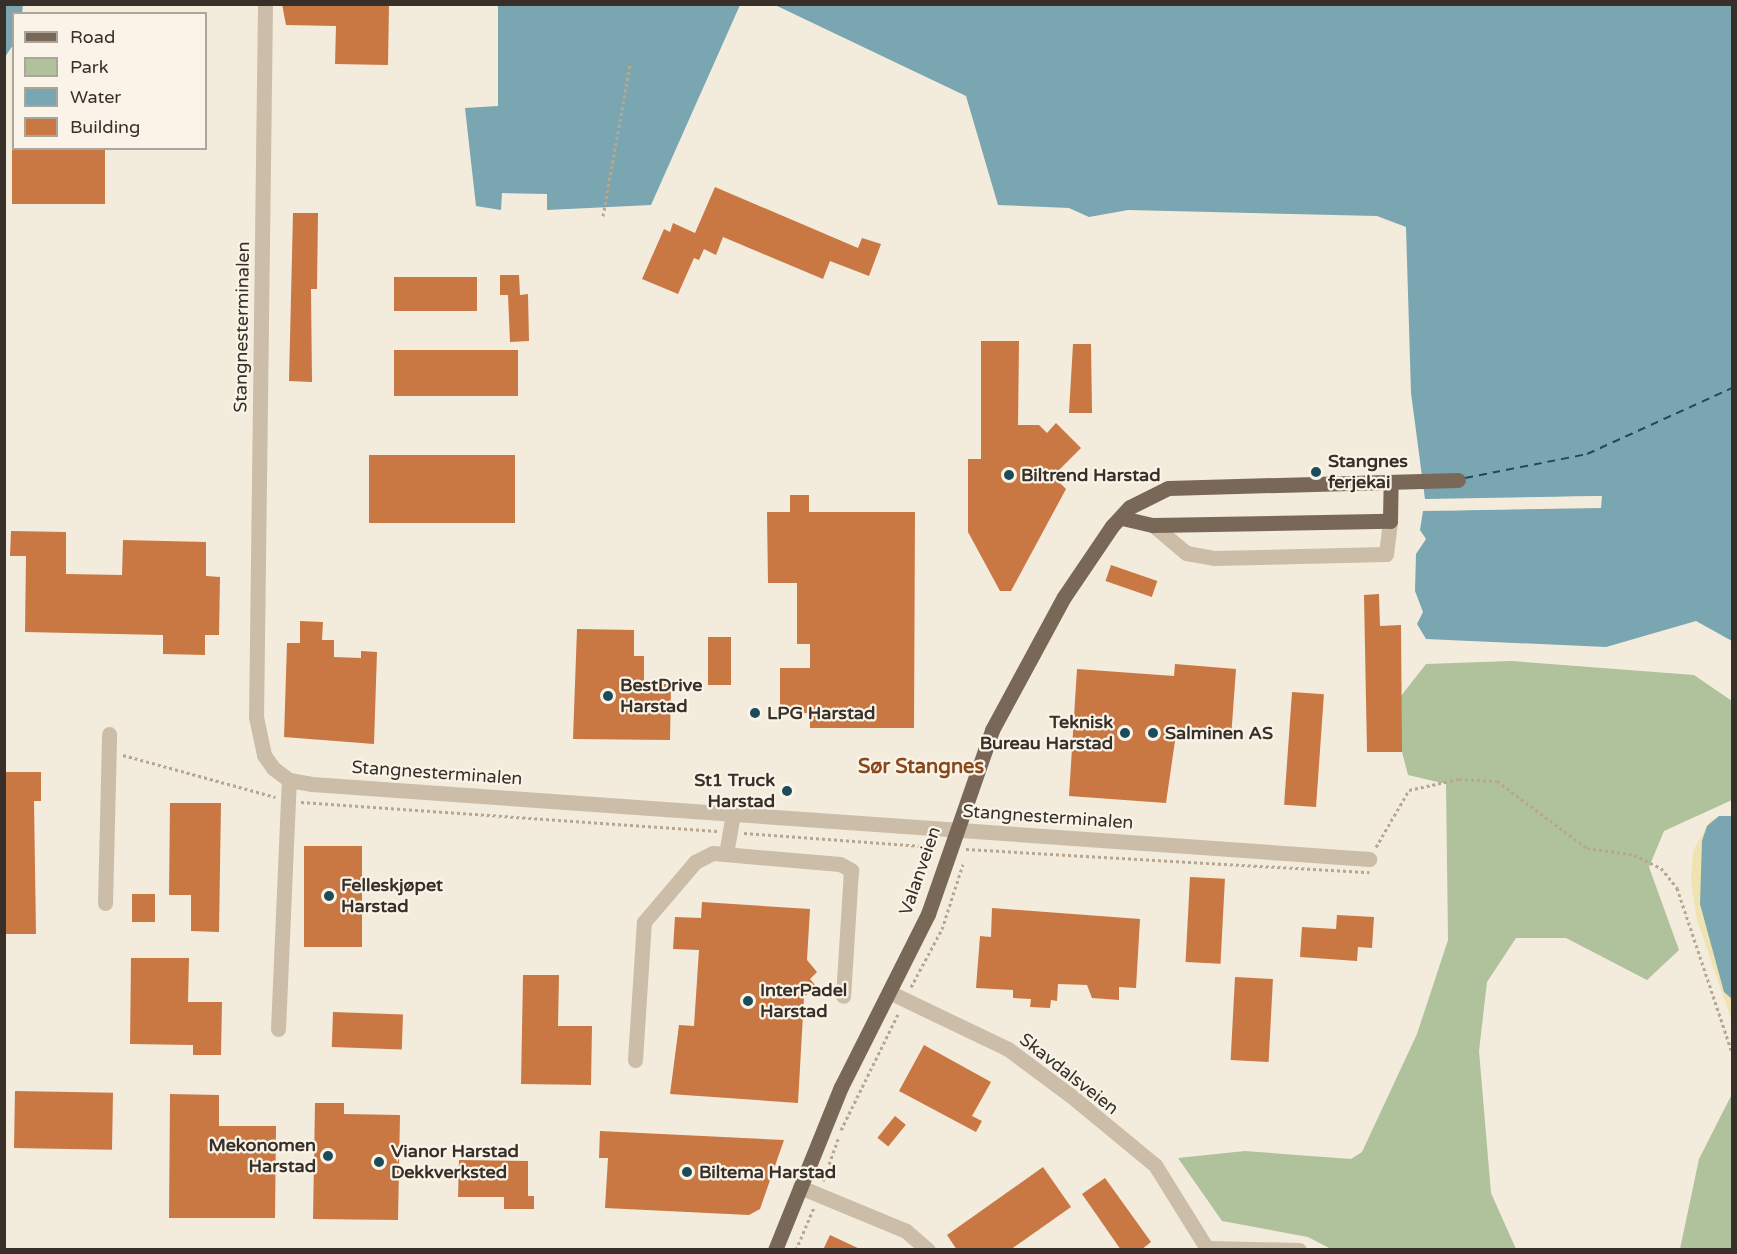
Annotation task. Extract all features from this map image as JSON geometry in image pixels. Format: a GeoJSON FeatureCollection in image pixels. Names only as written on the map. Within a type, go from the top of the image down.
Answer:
{"type":"FeatureCollection","features":[{"type":"Feature","properties":{"kind":"main road","name":"Valanveien"},"geometry":{"type":"LineString","coordinates":[[775,1250],[841,1087],[928,914],[962,831],[1010,695],[1094,549],[1147,495],[1168,488],[1458,480]]}},
{"type":"Feature","properties":{"kind":"main road"},"geometry":{"type":"LineString","coordinates":[[1122,518],[1153,525],[1390,521],[1391,482]]}},
{"type":"Feature","properties":{"kind":"street","name":"Stangnesterminalen"},"geometry":{"type":"LineString","coordinates":[[265,4],[256,717],[264,755],[289,780],[1369,859]]}},
{"type":"Feature","properties":{"kind":"street"},"geometry":{"type":"LineString","coordinates":[[1153,525],[1186,553],[1214,558],[1386,554],[1390,521]]}},
{"type":"Feature","properties":{"kind":"street"},"geometry":{"type":"LineString","coordinates":[[105,903],[109,735]]}},
{"type":"Feature","properties":{"kind":"street"},"geometry":{"type":"LineString","coordinates":[[278,1029],[289,780]]}},
{"type":"Feature","properties":{"kind":"street"},"geometry":{"type":"LineString","coordinates":[[726,854],[733,814]]}},
{"type":"Feature","properties":{"kind":"street"},"geometry":{"type":"LineString","coordinates":[[635,1060],[644,922],[695,862],[713,853],[840,864],[851,870],[843,996]]}},
{"type":"Feature","properties":{"kind":"street","name":"Skavdalsveien"},"geometry":{"type":"LineString","coordinates":[[889,992],[1008,1049],[1155,1165],[1209,1249]]}},
{"type":"Feature","properties":{"kind":"street"},"geometry":{"type":"LineString","coordinates":[[800,1187],[906,1232],[928,1250]]}},
{"type":"Feature","properties":{"kind":"street"},"geometry":{"type":"LineString","coordinates":[[1209,1249],[1299,1250]]}},
{"type":"Feature","properties":{"kind":"path"},"geometry":{"type":"LineString","coordinates":[[603,216],[630,64]]}},
{"type":"Feature","properties":{"kind":"path"},"geometry":{"type":"LineString","coordinates":[[966,849],[1369,876],[1369,859],[1409,790],[1459,779],[1497,781],[1587,848],[1634,855],[1660,868],[1677,888],[1732,1052]]}},
{"type":"Feature","properties":{"kind":"path"},"geometry":{"type":"LineString","coordinates":[[796,1250],[841,1131],[946,921],[966,849],[962,831]]}},
{"type":"Feature","properties":{"kind":"green space"},"geometry":{"type":"Polygon","coordinates":[[[1512,661],[1694,675],[1732,701],[1732,800],[1664,831],[1649,867],[1679,950],[1647,980],[1566,938],[1516,938],[1487,982],[1479,1051],[1491,1193],[1516,1249],[1331,1249],[1308,1237],[1222,1221],[1178,1158],[1245,1151],[1351,1159],[1362,1152],[1417,1034],[1448,940],[1446,784],[1408,775],[1399,740],[1401,696],[1426,664],[1512,661]]]}},
{"type":"Feature","properties":{"kind":"green space"},"geometry":{"type":"Polygon","coordinates":[[[1732,1094],[1732,1249],[1680,1249],[1699,1159],[1732,1094]]]}},
{"type":"Feature","properties":{"kind":"sand"},"geometry":{"type":"Polygon","coordinates":[[[1711,819],[1729,823],[1732,1021],[1697,920],[1691,880],[1693,851],[1711,819]]]}},
{"type":"Feature","properties":{"kind":"water"},"geometry":{"type":"Polygon","coordinates":[[[5,4],[23,5],[22,12],[12,12],[12,46],[5,57],[5,4]]]}},
{"type":"Feature","properties":{"kind":"water"},"geometry":{"type":"Polygon","coordinates":[[[498,5],[740,5],[651,205],[547,210],[547,194],[502,193],[501,210],[476,206],[465,108],[498,106],[498,5]]]}},
{"type":"Feature","properties":{"kind":"water"},"geometry":{"type":"Polygon","coordinates":[[[775,5],[1732,5],[1732,641],[1696,621],[1606,647],[1426,639],[1417,624],[1423,612],[1415,591],[1416,554],[1426,539],[1420,530],[1423,511],[1601,508],[1602,496],[1425,499],[1411,393],[1406,227],[1377,216],[1128,210],[1089,217],[1069,208],[998,205],[966,96],[775,5]]]}},
{"type":"Feature","properties":{"kind":"water"},"geometry":{"type":"Polygon","coordinates":[[[1719,816],[1732,816],[1732,999],[1724,992],[1700,904],[1702,841],[1707,826],[1719,816]]]}},
{"type":"Feature","properties":{"kind":"pier"},"geometry":{"type":"Polygon","coordinates":[[[1601,496],[1601,507],[1424,511],[1599,505],[1599,498],[1424,500],[1601,496]]]}},
{"type":"Feature","properties":{"kind":"building"},"geometry":{"type":"Polygon","coordinates":[[[282,4],[389,4],[388,65],[335,64],[336,26],[286,25],[282,4]]]}},
{"type":"Feature","properties":{"kind":"building"},"geometry":{"type":"Polygon","coordinates":[[[12,150],[105,150],[105,204],[12,204],[12,150]]]}},
{"type":"Feature","properties":{"kind":"building"},"geometry":{"type":"Polygon","coordinates":[[[715,187],[858,248],[862,238],[881,244],[869,276],[830,261],[823,279],[723,237],[716,255],[704,249],[699,260],[694,258],[678,294],[642,279],[664,229],[670,232],[673,223],[695,233],[715,187]]]}},
{"type":"Feature","properties":{"kind":"building"},"geometry":{"type":"Polygon","coordinates":[[[293,213],[318,213],[317,289],[311,289],[312,382],[289,381],[293,213]]]}},
{"type":"Feature","properties":{"kind":"building"},"geometry":{"type":"Polygon","coordinates":[[[500,275],[519,275],[520,295],[528,294],[529,341],[510,342],[508,295],[500,295],[500,275]]]}},
{"type":"Feature","properties":{"kind":"building"},"geometry":{"type":"Polygon","coordinates":[[[394,277],[477,277],[477,311],[394,311],[394,277]]]}},
{"type":"Feature","properties":{"kind":"building"},"geometry":{"type":"Polygon","coordinates":[[[981,341],[1019,341],[1018,425],[1039,425],[1047,433],[1056,423],[1081,448],[1053,476],[1066,489],[1011,591],[1000,591],[968,532],[968,459],[981,459],[981,341]]]}},
{"type":"Feature","properties":{"kind":"building"},"geometry":{"type":"Polygon","coordinates":[[[1073,344],[1091,344],[1092,413],[1069,413],[1073,344]]]}},
{"type":"Feature","properties":{"kind":"building"},"geometry":{"type":"Polygon","coordinates":[[[394,350],[518,350],[518,396],[394,396],[394,350]]]}},
{"type":"Feature","properties":{"kind":"building"},"geometry":{"type":"Polygon","coordinates":[[[369,455],[515,455],[515,523],[369,523],[369,455]]]}},
{"type":"Feature","properties":{"kind":"building"},"geometry":{"type":"Polygon","coordinates":[[[790,495],[809,495],[809,512],[915,512],[914,728],[810,728],[810,713],[780,714],[780,668],[810,668],[810,644],[797,644],[797,583],[768,583],[767,512],[790,512],[790,495]]]}},
{"type":"Feature","properties":{"kind":"building"},"geometry":{"type":"Polygon","coordinates":[[[11,531],[66,532],[66,574],[122,575],[123,540],[206,542],[206,576],[220,577],[219,635],[205,635],[205,655],[163,654],[163,635],[25,632],[26,556],[10,556],[11,531]]]}},
{"type":"Feature","properties":{"kind":"building"},"geometry":{"type":"Polygon","coordinates":[[[1111,565],[1157,581],[1152,597],[1105,581],[1111,565]]]}},
{"type":"Feature","properties":{"kind":"building"},"geometry":{"type":"Polygon","coordinates":[[[1379,594],[1380,626],[1401,625],[1402,752],[1367,752],[1364,595],[1379,594]]]}},
{"type":"Feature","properties":{"kind":"building"},"geometry":{"type":"Polygon","coordinates":[[[300,621],[323,622],[322,640],[334,640],[334,657],[361,658],[361,651],[377,652],[374,744],[284,737],[287,643],[300,643],[300,621]]]}},
{"type":"Feature","properties":{"kind":"building"},"geometry":{"type":"Polygon","coordinates":[[[577,629],[634,630],[634,656],[644,656],[644,684],[671,684],[670,740],[573,739],[577,629]]]}},
{"type":"Feature","properties":{"kind":"building"},"geometry":{"type":"Polygon","coordinates":[[[708,637],[731,637],[731,685],[708,685],[708,637]]]}},
{"type":"Feature","properties":{"kind":"building","name":"Salminen AS"},"geometry":{"type":"Polygon","coordinates":[[[1175,664],[1236,669],[1231,738],[1176,734],[1166,803],[1069,796],[1077,669],[1174,676],[1175,664]]]}},
{"type":"Feature","properties":{"kind":"building"},"geometry":{"type":"Polygon","coordinates":[[[1292,692],[1324,694],[1316,807],[1284,805],[1292,692]]]}},
{"type":"Feature","properties":{"kind":"building"},"geometry":{"type":"Polygon","coordinates":[[[4,772],[41,772],[41,801],[34,801],[36,934],[4,934],[4,772]]]}},
{"type":"Feature","properties":{"kind":"building"},"geometry":{"type":"Polygon","coordinates":[[[170,803],[221,803],[219,932],[191,931],[191,895],[169,895],[170,803]]]}},
{"type":"Feature","properties":{"kind":"building"},"geometry":{"type":"Polygon","coordinates":[[[304,846],[362,846],[362,947],[304,947],[304,846]]]}},
{"type":"Feature","properties":{"kind":"building"},"geometry":{"type":"Polygon","coordinates":[[[1190,877],[1225,879],[1221,964],[1186,962],[1190,877]]]}},
{"type":"Feature","properties":{"kind":"building"},"geometry":{"type":"Polygon","coordinates":[[[132,894],[155,894],[155,922],[132,922],[132,894]]]}},
{"type":"Feature","properties":{"kind":"building"},"geometry":{"type":"Polygon","coordinates":[[[702,902],[810,909],[807,960],[817,972],[810,979],[816,986],[804,997],[798,1103],[670,1094],[679,1025],[694,1026],[699,950],[673,949],[675,917],[701,918],[702,902]]]}},
{"type":"Feature","properties":{"kind":"building"},"geometry":{"type":"Polygon","coordinates":[[[992,908],[1140,919],[1136,988],[1119,987],[1119,1000],[1092,998],[1087,985],[1058,984],[1057,1001],[1051,1000],[1050,1008],[1030,1007],[1031,999],[1013,998],[1013,990],[976,988],[980,936],[991,937],[992,908]]]}},
{"type":"Feature","properties":{"kind":"building"},"geometry":{"type":"Polygon","coordinates":[[[1337,915],[1374,917],[1372,948],[1358,947],[1357,961],[1300,957],[1302,927],[1336,929],[1337,915]]]}},
{"type":"Feature","properties":{"kind":"building"},"geometry":{"type":"Polygon","coordinates":[[[131,958],[189,958],[188,1002],[222,1002],[221,1055],[193,1055],[193,1045],[130,1044],[131,958]]]}},
{"type":"Feature","properties":{"kind":"building"},"geometry":{"type":"Polygon","coordinates":[[[523,975],[559,975],[558,1026],[592,1026],[591,1085],[521,1084],[523,975]]]}},
{"type":"Feature","properties":{"kind":"building"},"geometry":{"type":"Polygon","coordinates":[[[1235,977],[1273,979],[1269,1062],[1231,1060],[1235,977]]]}},
{"type":"Feature","properties":{"kind":"building"},"geometry":{"type":"Polygon","coordinates":[[[333,1012],[403,1014],[402,1049],[332,1047],[333,1012]]]}},
{"type":"Feature","properties":{"kind":"building"},"geometry":{"type":"Polygon","coordinates":[[[924,1045],[991,1082],[972,1116],[982,1121],[976,1132],[899,1091],[924,1045]]]}},
{"type":"Feature","properties":{"kind":"building"},"geometry":{"type":"Polygon","coordinates":[[[15,1091],[113,1093],[112,1150],[14,1148],[15,1091]]]}},
{"type":"Feature","properties":{"kind":"building"},"geometry":{"type":"Polygon","coordinates":[[[170,1094],[219,1095],[219,1126],[276,1126],[275,1218],[169,1218],[170,1094]]]}},
{"type":"Feature","properties":{"kind":"building"},"geometry":{"type":"Polygon","coordinates":[[[315,1103],[344,1103],[344,1114],[400,1115],[398,1220],[313,1219],[315,1103]]]}},
{"type":"Feature","properties":{"kind":"building"},"geometry":{"type":"Polygon","coordinates":[[[895,1116],[906,1125],[888,1147],[877,1138],[895,1116]]]}},
{"type":"Feature","properties":{"kind":"building"},"geometry":{"type":"Polygon","coordinates":[[[600,1131],[784,1140],[760,1209],[749,1215],[605,1208],[608,1158],[599,1158],[600,1131]]]}},
{"type":"Feature","properties":{"kind":"building"},"geometry":{"type":"Polygon","coordinates":[[[459,1160],[528,1161],[528,1196],[534,1196],[534,1209],[504,1209],[504,1197],[458,1197],[459,1160]]]}},
{"type":"Feature","properties":{"kind":"building"},"geometry":{"type":"Polygon","coordinates":[[[1043,1167],[1071,1207],[1010,1250],[957,1250],[947,1235],[1043,1167]]]}},
{"type":"Feature","properties":{"kind":"building"},"geometry":{"type":"Polygon","coordinates":[[[1105,1178],[1151,1242],[1141,1250],[1121,1250],[1082,1194],[1105,1178]]]}},
{"type":"Feature","properties":{"kind":"building"},"geometry":{"type":"Polygon","coordinates":[[[830,1235],[862,1250],[823,1250],[830,1235]]]}},
{"type":"Feature","properties":{"kind":"ferry route"},"geometry":{"type":"LineString","coordinates":[[1465,478],[1587,454],[1732,388]]}},
{"type":"Feature","properties":{"kind":"place","name":"Stangnes ferjekai"},"geometry":{"type":"Point","coordinates":[1316,472]}},
{"type":"Feature","properties":{"kind":"place","name":"Biltrend Harstad"},"geometry":{"type":"Point","coordinates":[1009,475]}},
{"type":"Feature","properties":{"kind":"place","name":"BestDrive Harstad"},"geometry":{"type":"Point","coordinates":[608,696]}},
{"type":"Feature","properties":{"kind":"place","name":"LPG Harstad"},"geometry":{"type":"Point","coordinates":[755,713]}},
{"type":"Feature","properties":{"kind":"place","name":"Teknisk Bureau Harstad"},"geometry":{"type":"Point","coordinates":[1125,733]}},
{"type":"Feature","properties":{"kind":"place","name":"Salminen AS"},"geometry":{"type":"Point","coordinates":[1153,733]}},
{"type":"Feature","properties":{"kind":"place","name":"St1 Truck Harstad"},"geometry":{"type":"Point","coordinates":[787,791]}},
{"type":"Feature","properties":{"kind":"place","name":"Felleskjøpet Harstad"},"geometry":{"type":"Point","coordinates":[329,896]}},
{"type":"Feature","properties":{"kind":"place","name":"InterPadel Harstad"},"geometry":{"type":"Point","coordinates":[748,1001]}},
{"type":"Feature","properties":{"kind":"place","name":"Mekonomen Harstad"},"geometry":{"type":"Point","coordinates":[328,1156]}},
{"type":"Feature","properties":{"kind":"place","name":"Vianor Harstad Dekkverksted"},"geometry":{"type":"Point","coordinates":[379,1162]}},
{"type":"Feature","properties":{"kind":"place","name":"Biltema Harstad"},"geometry":{"type":"Point","coordinates":[687,1172]}},
{"type":"Feature","properties":{"kind":"district","name":"Sør Stangnes"},"geometry":{"type":"Point","coordinates":[921,767]}}]}
